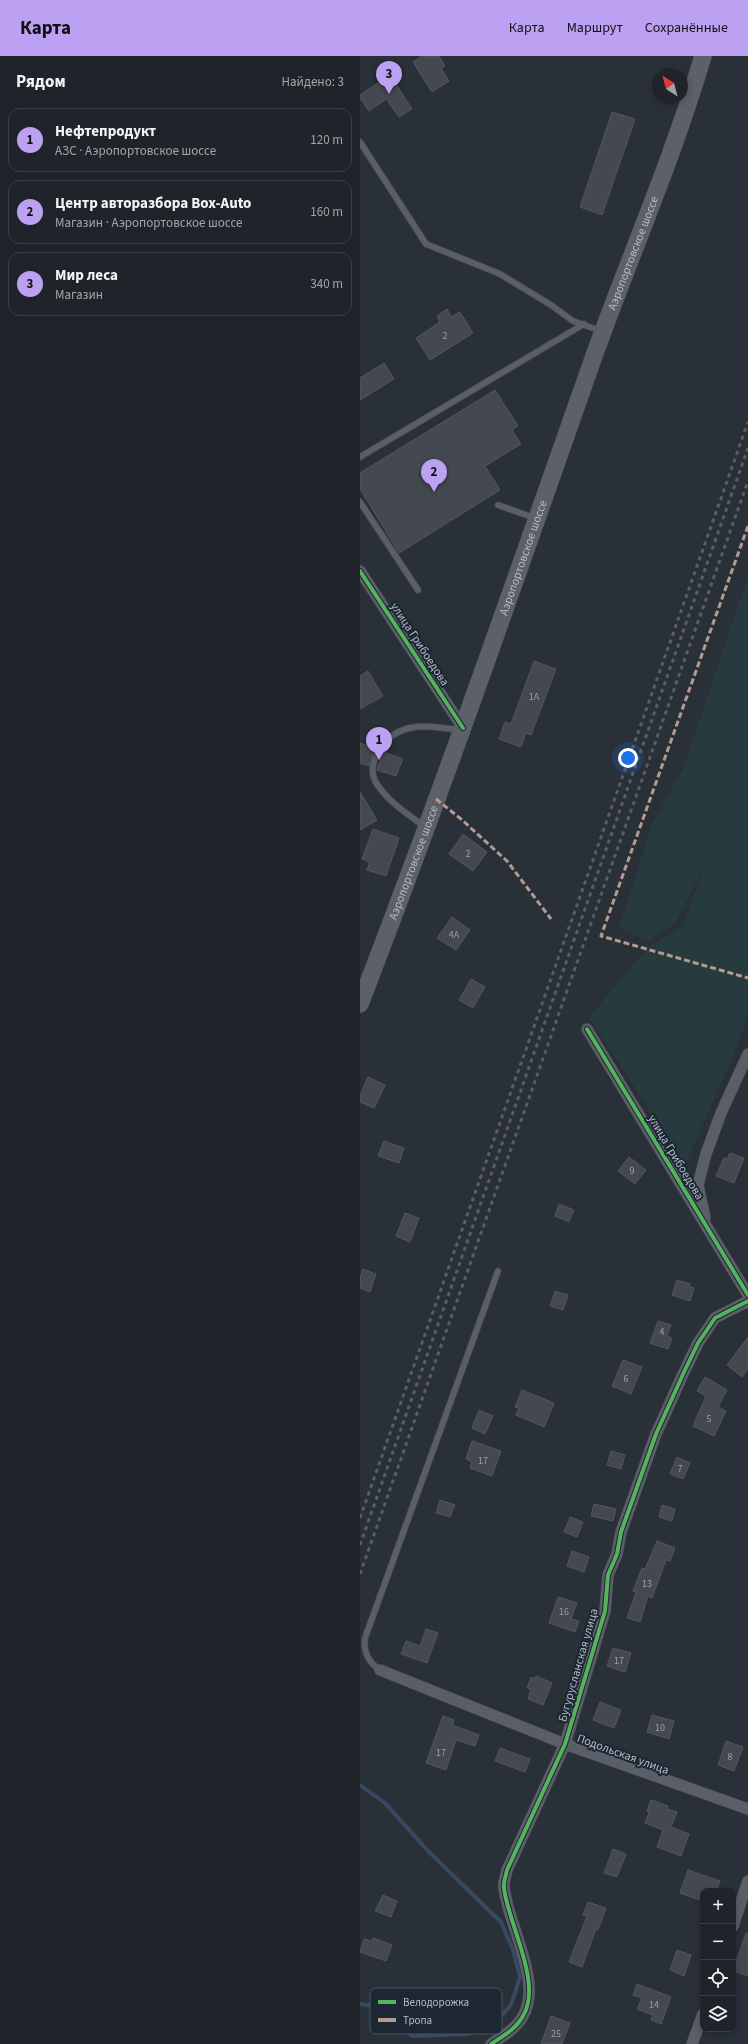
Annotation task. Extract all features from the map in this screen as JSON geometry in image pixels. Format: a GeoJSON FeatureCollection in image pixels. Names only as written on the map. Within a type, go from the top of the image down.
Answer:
{"type":"FeatureCollection","features":[{"type":"Feature","properties":{"kind":"main road","name":"Аэропортовское шоссе"},"geometry":{"type":"LineString","coordinates":[[360,1004],[392,924],[603,331],[686,112],[703,56]]}},
{"type":"Feature","properties":{"kind":"main road"},"geometry":{"type":"LineString","coordinates":[[677,135],[708,56]]}},
{"type":"Feature","properties":{"kind":"street","name":"улица Грибоедова"},"geometry":{"type":"LineString","coordinates":[[360,571],[462,729]]}},
{"type":"Feature","properties":{"kind":"street","name":"улица Грибоедова"},"geometry":{"type":"LineString","coordinates":[[587,1029],[748,1295]]}},
{"type":"Feature","properties":{"kind":"street"},"geometry":{"type":"LineString","coordinates":[[706,1227],[698,1185],[706,1154],[721,1113],[748,1054]]}},
{"type":"Feature","properties":{"kind":"street","name":"Бугурусланская улица"},"geometry":{"type":"LineString","coordinates":[[491,2044],[510,2032],[524,2016],[530,2000],[529,1979],[504,1886],[507,1870],[565,1744],[605,1611],[608,1576],[617,1554],[621,1532],[656,1434],[698,1343],[715,1318],[748,1301]]}},
{"type":"Feature","properties":{"kind":"street","name":"Подольская улица"},"geometry":{"type":"LineString","coordinates":[[380,1670],[565,1744],[748,1809]]}},
{"type":"Feature","properties":{"kind":"street"},"geometry":{"type":"LineString","coordinates":[[734,1924],[748,1881]]}},
{"type":"Feature","properties":{"kind":"street"},"geometry":{"type":"LineString","coordinates":[[692,2044],[700,2022]]}},
{"type":"Feature","properties":{"kind":"lane"},"geometry":{"type":"LineString","coordinates":[[360,142],[426,244],[500,274],[551,304],[573,321],[603,331]]}},
{"type":"Feature","properties":{"kind":"lane"},"geometry":{"type":"LineString","coordinates":[[360,457],[584,324]]}},
{"type":"Feature","properties":{"kind":"lane"},"geometry":{"type":"LineString","coordinates":[[360,502],[418,590]]}},
{"type":"Feature","properties":{"kind":"lane"},"geometry":{"type":"LineString","coordinates":[[498,505],[537,519]]}},
{"type":"Feature","properties":{"kind":"lane"},"geometry":{"type":"LineString","coordinates":[[426,827],[393,802],[376,782],[372,772],[376,756],[384,743],[396,733],[413,726],[462,729]]}},
{"type":"Feature","properties":{"kind":"lane"},"geometry":{"type":"LineString","coordinates":[[380,1670],[373,1665],[365,1653],[365,1638],[498,1271]]}},
{"type":"Feature","properties":{"kind":"green space"},"geometry":{"type":"Polygon","coordinates":[[[748,576],[748,1016],[734,1054],[685,1165],[589,1017],[648,947],[682,927],[706,864],[675,923],[648,941],[619,928],[652,824],[683,769],[748,576]]]}},
{"type":"Feature","properties":{"kind":"building"},"geometry":{"type":"Polygon","coordinates":[[[422,56],[439,56],[445,66],[441,68],[449,81],[432,92],[413,62],[422,56]]]}},
{"type":"Feature","properties":{"kind":"building"},"geometry":{"type":"Polygon","coordinates":[[[390,75],[412,109],[399,117],[386,99],[369,111],[360,98],[360,95],[390,75]]]}},
{"type":"Feature","properties":{"kind":"building"},"geometry":{"type":"Polygon","coordinates":[[[612,112],[635,119],[602,215],[580,207],[612,112]]]}},
{"type":"Feature","properties":{"kind":"building"},"geometry":{"type":"Polygon","coordinates":[[[447,309],[451,317],[460,312],[473,333],[430,360],[416,338],[440,322],[437,316],[447,309]]]}},
{"type":"Feature","properties":{"kind":"building"},"geometry":{"type":"Polygon","coordinates":[[[384,363],[394,379],[360,400],[360,378],[384,363]]]}},
{"type":"Feature","properties":{"kind":"building"},"geometry":{"type":"Polygon","coordinates":[[[495,390],[518,426],[512,430],[521,444],[485,466],[500,490],[399,553],[360,489],[360,473],[495,390]]]}},
{"type":"Feature","properties":{"kind":"building"},"geometry":{"type":"Polygon","coordinates":[[[534,661],[556,669],[531,735],[526,733],[521,747],[499,739],[505,722],[511,724],[534,661]]]}},
{"type":"Feature","properties":{"kind":"building"},"geometry":{"type":"Polygon","coordinates":[[[368,671],[383,696],[360,709],[360,676],[368,671]]]}},
{"type":"Feature","properties":{"kind":"building"},"geometry":{"type":"Polygon","coordinates":[[[360,743],[375,749],[369,766],[360,763],[360,743]]]}},
{"type":"Feature","properties":{"kind":"building"},"geometry":{"type":"Polygon","coordinates":[[[383,752],[403,759],[396,776],[377,770],[383,752]]]}},
{"type":"Feature","properties":{"kind":"building"},"geometry":{"type":"Polygon","coordinates":[[[360,792],[377,820],[360,830],[360,792]]]}},
{"type":"Feature","properties":{"kind":"building"},"geometry":{"type":"Polygon","coordinates":[[[373,829],[399,838],[386,876],[367,870],[370,862],[362,859],[373,829]]]}},
{"type":"Feature","properties":{"kind":"building"},"geometry":{"type":"Polygon","coordinates":[[[463,834],[487,852],[473,871],[449,854],[463,834]]]}},
{"type":"Feature","properties":{"kind":"building"},"geometry":{"type":"Polygon","coordinates":[[[452,917],[470,930],[456,950],[437,938],[452,917]]]}},
{"type":"Feature","properties":{"kind":"building"},"geometry":{"type":"Polygon","coordinates":[[[471,979],[485,987],[473,1008],[459,1000],[471,979]]]}},
{"type":"Feature","properties":{"kind":"building"},"geometry":{"type":"Polygon","coordinates":[[[368,1077],[385,1085],[374,1108],[360,1102],[360,1096],[368,1077]]]}},
{"type":"Feature","properties":{"kind":"building"},"geometry":{"type":"Polygon","coordinates":[[[384,1141],[404,1148],[399,1163],[378,1156],[384,1141]]]}},
{"type":"Feature","properties":{"kind":"building"},"geometry":{"type":"Polygon","coordinates":[[[730,1153],[744,1158],[734,1183],[716,1176],[724,1158],[727,1159],[730,1153]]]}},
{"type":"Feature","properties":{"kind":"building"},"geometry":{"type":"Polygon","coordinates":[[[629,1157],[646,1170],[635,1184],[618,1171],[629,1157]]]}},
{"type":"Feature","properties":{"kind":"building"},"geometry":{"type":"Polygon","coordinates":[[[559,1204],[574,1210],[569,1222],[555,1216],[559,1204]]]}},
{"type":"Feature","properties":{"kind":"building"},"geometry":{"type":"Polygon","coordinates":[[[405,1213],[419,1218],[410,1242],[396,1236],[405,1213]]]}},
{"type":"Feature","properties":{"kind":"building"},"geometry":{"type":"Polygon","coordinates":[[[363,1269],[376,1274],[370,1292],[360,1288],[360,1278],[363,1269]]]}},
{"type":"Feature","properties":{"kind":"building"},"geometry":{"type":"Polygon","coordinates":[[[677,1280],[690,1284],[690,1287],[694,1288],[690,1301],[672,1295],[677,1280]]]}},
{"type":"Feature","properties":{"kind":"building"},"geometry":{"type":"Polygon","coordinates":[[[555,1291],[568,1295],[563,1310],[550,1306],[555,1291]]]}},
{"type":"Feature","properties":{"kind":"building"},"geometry":{"type":"Polygon","coordinates":[[[658,1321],[671,1325],[667,1336],[672,1338],[668,1349],[650,1343],[658,1321]]]}},
{"type":"Feature","properties":{"kind":"building"},"geometry":{"type":"Polygon","coordinates":[[[748,1337],[748,1369],[742,1377],[727,1365],[748,1337]]]}},
{"type":"Feature","properties":{"kind":"building"},"geometry":{"type":"Polygon","coordinates":[[[623,1360],[642,1367],[631,1394],[612,1386],[623,1360]]]}},
{"type":"Feature","properties":{"kind":"building"},"geometry":{"type":"Polygon","coordinates":[[[705,1377],[727,1390],[718,1407],[726,1411],[714,1436],[693,1426],[706,1396],[697,1391],[705,1377]]]}},
{"type":"Feature","properties":{"kind":"building"},"geometry":{"type":"Polygon","coordinates":[[[522,1390],[554,1403],[544,1427],[516,1415],[519,1408],[515,1407],[522,1390]]]}},
{"type":"Feature","properties":{"kind":"building"},"geometry":{"type":"Polygon","coordinates":[[[479,1410],[493,1416],[485,1434],[472,1428],[479,1410]]]}},
{"type":"Feature","properties":{"kind":"building"},"geometry":{"type":"Polygon","coordinates":[[[472,1441],[501,1451],[492,1476],[470,1468],[472,1462],[466,1459],[472,1441]]]}},
{"type":"Feature","properties":{"kind":"building"},"geometry":{"type":"Polygon","coordinates":[[[611,1451],[625,1455],[621,1469],[607,1465],[611,1451]]]}},
{"type":"Feature","properties":{"kind":"building"},"geometry":{"type":"Polygon","coordinates":[[[677,1457],[690,1463],[683,1479],[670,1474],[677,1457]]]}},
{"type":"Feature","properties":{"kind":"building"},"geometry":{"type":"Polygon","coordinates":[[[440,1500],[455,1505],[450,1517],[436,1513],[440,1500]]]}},
{"type":"Feature","properties":{"kind":"building"},"geometry":{"type":"Polygon","coordinates":[[[594,1504],[616,1509],[613,1521],[591,1516],[594,1504]]]}},
{"type":"Feature","properties":{"kind":"building"},"geometry":{"type":"Polygon","coordinates":[[[662,1505],[675,1509],[672,1521],[659,1517],[662,1505]]]}},
{"type":"Feature","properties":{"kind":"building"},"geometry":{"type":"Polygon","coordinates":[[[570,1517],[583,1522],[577,1537],[564,1532],[570,1517]]]}},
{"type":"Feature","properties":{"kind":"building"},"geometry":{"type":"Polygon","coordinates":[[[657,1541],[675,1548],[670,1561],[666,1560],[652,1598],[648,1596],[640,1622],[627,1618],[636,1592],[633,1591],[642,1568],[645,1569],[657,1541]]]}},
{"type":"Feature","properties":{"kind":"building"},"geometry":{"type":"Polygon","coordinates":[[[572,1551],[589,1557],[584,1572],[567,1566],[572,1551]]]}},
{"type":"Feature","properties":{"kind":"building"},"geometry":{"type":"Polygon","coordinates":[[[558,1597],[577,1603],[571,1619],[579,1621],[575,1632],[549,1623],[558,1597]]]}},
{"type":"Feature","properties":{"kind":"building"},"geometry":{"type":"Polygon","coordinates":[[[426,1629],[438,1633],[427,1663],[401,1654],[406,1641],[420,1646],[426,1629]]]}},
{"type":"Feature","properties":{"kind":"building"},"geometry":{"type":"Polygon","coordinates":[[[613,1648],[631,1653],[625,1672],[607,1666],[613,1648]]]}},
{"type":"Feature","properties":{"kind":"building"},"geometry":{"type":"Polygon","coordinates":[[[536,1676],[552,1683],[543,1705],[528,1699],[531,1689],[527,1688],[531,1677],[535,1679],[536,1676]]]}},
{"type":"Feature","properties":{"kind":"building"},"geometry":{"type":"Polygon","coordinates":[[[600,1702],[621,1710],[614,1728],[593,1720],[600,1702]]]}},
{"type":"Feature","properties":{"kind":"building"},"geometry":{"type":"Polygon","coordinates":[[[652,1715],[674,1721],[669,1739],[647,1732],[652,1715]]]}},
{"type":"Feature","properties":{"kind":"building"},"geometry":{"type":"Polygon","coordinates":[[[443,1716],[454,1720],[452,1725],[479,1735],[475,1746],[456,1740],[446,1770],[426,1763],[443,1716]]]}},
{"type":"Feature","properties":{"kind":"building"},"geometry":{"type":"Polygon","coordinates":[[[726,1741],[743,1747],[734,1771],[718,1765],[726,1741]]]}},
{"type":"Feature","properties":{"kind":"building"},"geometry":{"type":"Polygon","coordinates":[[[500,1748],[530,1759],[525,1772],[495,1761],[500,1748]]]}},
{"type":"Feature","properties":{"kind":"building"},"geometry":{"type":"Polygon","coordinates":[[[651,1800],[668,1806],[667,1809],[677,1812],[671,1827],[689,1834],[681,1856],[657,1847],[663,1830],[645,1823],[651,1800]]]}},
{"type":"Feature","properties":{"kind":"building"},"geometry":{"type":"Polygon","coordinates":[[[613,1849],[626,1854],[617,1877],[604,1873],[613,1849]]]}},
{"type":"Feature","properties":{"kind":"building"},"geometry":{"type":"Polygon","coordinates":[[[688,1870],[720,1881],[717,1888],[700,1888],[700,1900],[680,1893],[688,1870]]]}},
{"type":"Feature","properties":{"kind":"building"},"geometry":{"type":"Polygon","coordinates":[[[383,1895],[397,1901],[391,1917],[375,1911],[383,1895]]]}},
{"type":"Feature","properties":{"kind":"building"},"geometry":{"type":"Polygon","coordinates":[[[588,1902],[606,1908],[598,1930],[596,1929],[582,1967],[569,1962],[587,1916],[583,1915],[588,1902]]]}},
{"type":"Feature","properties":{"kind":"building"},"geometry":{"type":"Polygon","coordinates":[[[746,1933],[748,1933],[748,1976],[736,1972],[736,1962],[746,1933]]]}},
{"type":"Feature","properties":{"kind":"building"},"geometry":{"type":"Polygon","coordinates":[[[373,1938],[392,1945],[386,1961],[360,1952],[364,1939],[372,1941],[373,1938]]]}},
{"type":"Feature","properties":{"kind":"building"},"geometry":{"type":"Polygon","coordinates":[[[677,1950],[691,1955],[684,1976],[670,1970],[677,1950]]]}},
{"type":"Feature","properties":{"kind":"building"},"geometry":{"type":"Polygon","coordinates":[[[637,1984],[671,1997],[661,2024],[651,2020],[653,2015],[637,2009],[642,1998],[633,1995],[637,1984]]]}},
{"type":"Feature","properties":{"kind":"building"},"geometry":{"type":"Polygon","coordinates":[[[551,2016],[570,2023],[562,2044],[541,2044],[551,2016]]]}},
{"type":"Feature","properties":{"kind":"waterway"},"geometry":{"type":"LineString","coordinates":[[360,1785],[385,1803],[428,1851],[501,1922],[513,1950],[520,1977],[511,2005],[502,2015]]}},
{"type":"Feature","properties":{"kind":"waterway"},"geometry":{"type":"LineString","coordinates":[[360,2004],[370,2005]]}},
{"type":"Feature","properties":{"kind":"waterway"},"geometry":{"type":"LineString","coordinates":[[409,2034],[412,2036],[468,2034]]}},
{"type":"Feature","properties":{"kind":"railway"},"geometry":{"type":"LineString","coordinates":[[360,1518],[748,422]]}},
{"type":"Feature","properties":{"kind":"railway"},"geometry":{"type":"LineString","coordinates":[[360,1545],[748,448]]}},
{"type":"Feature","properties":{"kind":"railway"},"geometry":{"type":"LineString","coordinates":[[360,1574],[748,481]]}},
{"type":"Feature","properties":{"kind":"marked path"},"geometry":{"type":"LineString","coordinates":[[748,526],[601,936],[748,978]]}},
{"type":"Feature","properties":{"kind":"marked path"},"geometry":{"type":"LineString","coordinates":[[436,799],[461,819],[507,861],[551,919]]}},
{"type":"Feature","properties":{"kind":"cycle path"},"geometry":{"type":"LineString","coordinates":[[360,571],[463,728]]}},
{"type":"Feature","properties":{"kind":"cycle path"},"geometry":{"type":"LineString","coordinates":[[587,1029],[748,1295]]}},
{"type":"Feature","properties":{"kind":"cycle path"},"geometry":{"type":"LineString","coordinates":[[491,2044],[517,2025],[523,2016],[528,2003],[529,1987],[527,1970],[507,1902],[504,1881],[507,1870],[565,1744],[605,1611],[608,1575],[617,1554],[621,1532],[656,1434],[698,1343],[715,1318],[748,1301]]}},
{"type":"Feature","properties":{"kind":"place","name":"Мир леса"},"geometry":{"type":"Point","coordinates":[389,94]}},
{"type":"Feature","properties":{"kind":"place","name":"Центр авторазбора Box-Auto"},"geometry":{"type":"Point","coordinates":[434,492]}},
{"type":"Feature","properties":{"kind":"place","name":"Нефтепродукт"},"geometry":{"type":"Point","coordinates":[379,760]}}]}
